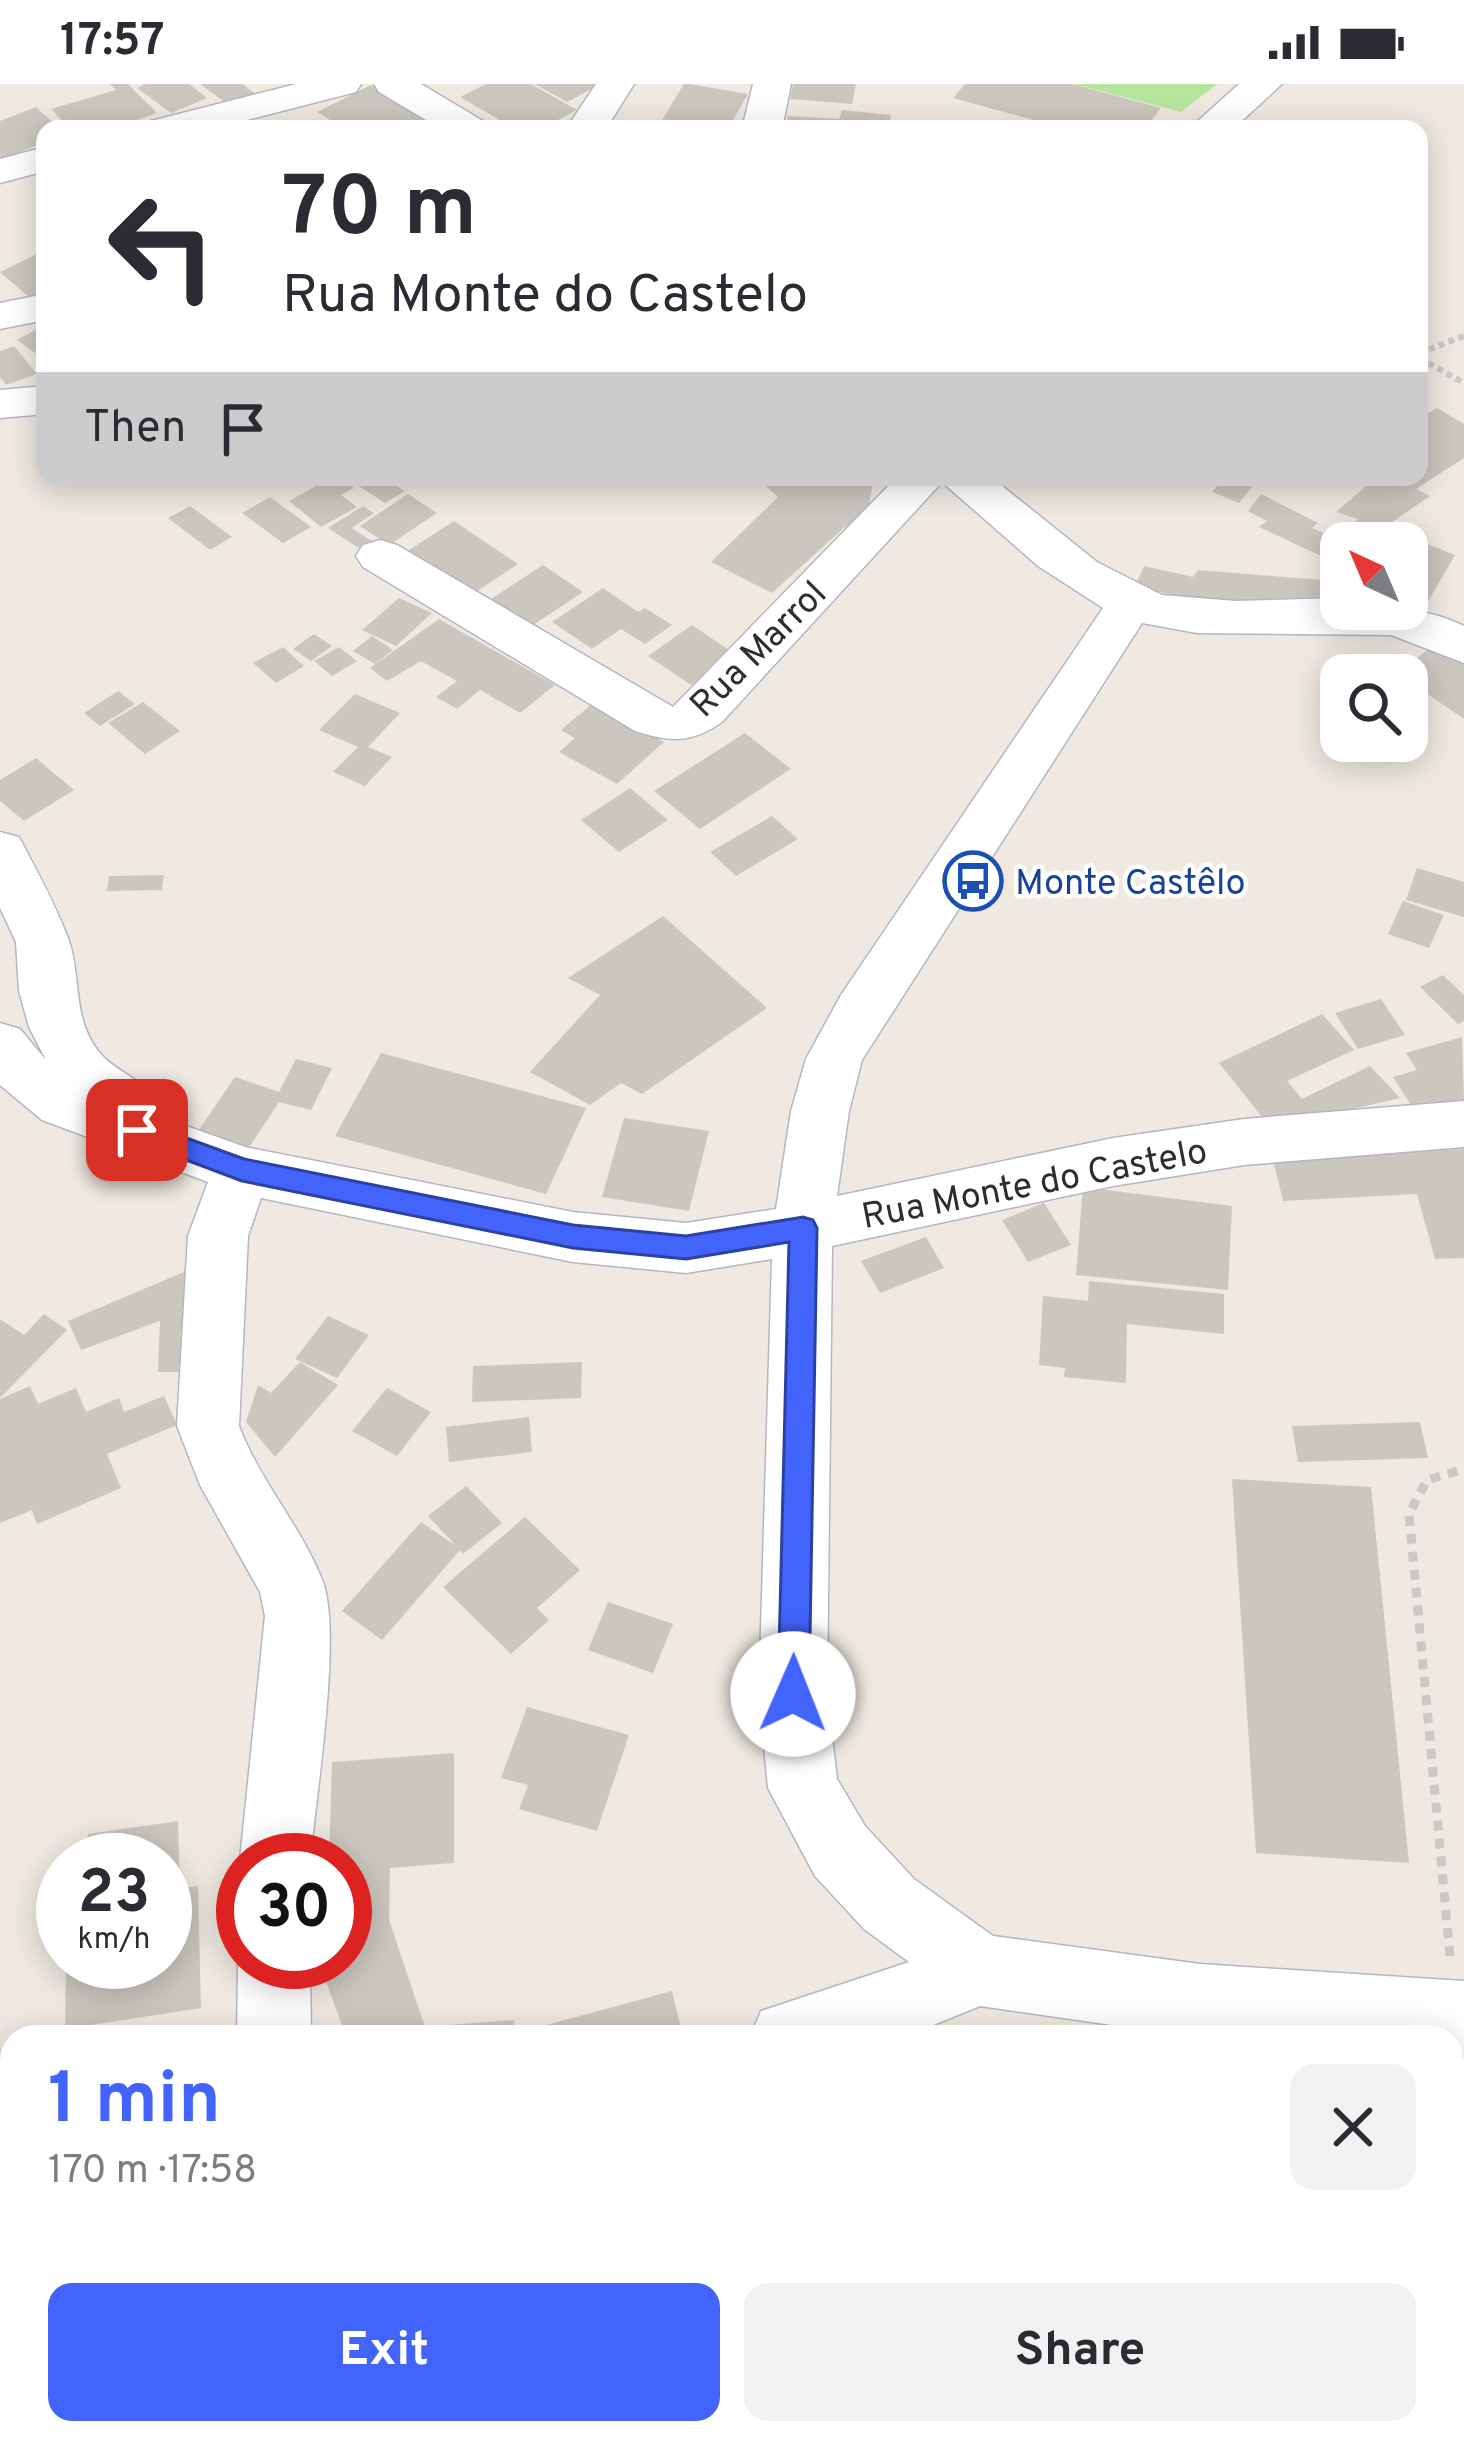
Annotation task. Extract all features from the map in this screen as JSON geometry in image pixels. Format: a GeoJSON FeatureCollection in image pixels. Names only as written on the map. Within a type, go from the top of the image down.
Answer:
{"type":"FeatureCollection","features":[{"type":"Feature","properties":{"kind":"street"},"geometry":{"type":"LineString","coordinates":[[200,120],[342,84]]}},
{"type":"Feature","properties":{"kind":"street"},"geometry":{"type":"LineString","coordinates":[[393,84],[454,120]]}},
{"type":"Feature","properties":{"kind":"street"},"geometry":{"type":"LineString","coordinates":[[592,120],[615,84]]}},
{"type":"Feature","properties":{"kind":"street"},"geometry":{"type":"LineString","coordinates":[[764,120],[772,84]]}},
{"type":"Feature","properties":{"kind":"street"},"geometry":{"type":"LineString","coordinates":[[1220,120],[1263,84]]}},
{"type":"Feature","properties":{"kind":"street"},"geometry":{"type":"LineString","coordinates":[[0,171],[36,161]]}},
{"type":"Feature","properties":{"kind":"street"},"geometry":{"type":"LineString","coordinates":[[0,316],[36,310]]}},
{"type":"Feature","properties":{"kind":"street"},"geometry":{"type":"LineString","coordinates":[[0,404],[36,401]]}},
{"type":"Feature","properties":{"kind":"street","name":"Rua Marrol"},"geometry":{"type":"LineString","coordinates":[[380,556],[602,690],[673,725],[704,710],[915,486]]}},
{"type":"Feature","properties":{"kind":"street"},"geometry":{"type":"LineString","coordinates":[[973,486],[1060,556],[1131,603],[1161,612],[1207,615],[1408,619],[1464,646]]}},
{"type":"Feature","properties":{"kind":"street"},"geometry":{"type":"LineString","coordinates":[[1131,603],[861,1010],[834,1059],[820,1111],[803,1228],[793,1694],[803,1788],[840,1851],[890,1904],[980,1970],[1200,2019],[1460,2017]]}},
{"type":"Feature","properties":{"kind":"street"},"geometry":{"type":"LineString","coordinates":[[0,851],[43,942],[47,991],[57,1028],[80,1070],[175,1144]]}},
{"type":"Feature","properties":{"kind":"street","name":"Rua Monte do Castelo"},"geometry":{"type":"LineString","coordinates":[[0,1045],[23,1073],[62,1104],[242,1170],[596,1239],[686,1248],[1114,1162],[1244,1142],[1464,1124]]}},
{"type":"Feature","properties":{"kind":"street"},"geometry":{"type":"LineString","coordinates":[[242,1170],[218,1235],[208,1426],[222,1465],[291,1586],[298,1616],[277,1833]]}},
{"type":"Feature","properties":{"kind":"street"},"geometry":{"type":"LineString","coordinates":[[825,2025],[918,1996],[980,1970]]}},
{"type":"Feature","properties":{"kind":"street"},"geometry":{"type":"LineString","coordinates":[[274,1989],[274,2025]]}},
{"type":"Feature","properties":{"kind":"path"},"geometry":{"type":"LineString","coordinates":[[1428,352],[1464,336]]}},
{"type":"Feature","properties":{"kind":"path"},"geometry":{"type":"LineString","coordinates":[[1428,361],[1464,383]]}},
{"type":"Feature","properties":{"kind":"path"},"geometry":{"type":"LineString","coordinates":[[1460,2017],[1409,1514],[1417,1486],[1433,1472],[1464,1469]]}},
{"type":"Feature","properties":{"kind":"green space"},"geometry":{"type":"Polygon","coordinates":[[[1073,84],[1217,84],[1181,112],[1073,84]]]}},
{"type":"Feature","properties":{"kind":"building"},"geometry":{"type":"Polygon","coordinates":[[[110,84],[128,84],[157,113],[137,120],[61,120],[51,109],[116,90],[110,84]]]}},
{"type":"Feature","properties":{"kind":"building"},"geometry":{"type":"Polygon","coordinates":[[[189,84],[207,98],[171,113],[137,88],[189,84]]]}},
{"type":"Feature","properties":{"kind":"building"},"geometry":{"type":"Polygon","coordinates":[[[200,84],[242,84],[256,94],[230,106],[200,84]]]}},
{"type":"Feature","properties":{"kind":"building"},"geometry":{"type":"Polygon","coordinates":[[[486,84],[531,84],[577,110],[558,120],[500,120],[460,97],[486,84]]]}},
{"type":"Feature","properties":{"kind":"building"},"geometry":{"type":"Polygon","coordinates":[[[535,84],[601,84],[567,102],[535,84]]]}},
{"type":"Feature","properties":{"kind":"building"},"geometry":{"type":"Polygon","coordinates":[[[684,84],[748,94],[733,120],[662,120],[684,84]]]}},
{"type":"Feature","properties":{"kind":"building"},"geometry":{"type":"Polygon","coordinates":[[[793,84],[856,84],[852,104],[790,99],[793,84]]]}},
{"type":"Feature","properties":{"kind":"building"},"geometry":{"type":"Polygon","coordinates":[[[965,84],[1072,84],[1161,108],[1152,120],[1034,120],[953,98],[965,84]]]}},
{"type":"Feature","properties":{"kind":"building"},"geometry":{"type":"Polygon","coordinates":[[[371,85],[430,120],[330,120],[317,112],[371,85]]]}},
{"type":"Feature","properties":{"kind":"building"},"geometry":{"type":"Polygon","coordinates":[[[36,107],[50,120],[36,120],[36,146],[0,160],[0,121],[36,107]]]}},
{"type":"Feature","properties":{"kind":"building"},"geometry":{"type":"Polygon","coordinates":[[[842,110],[891,115],[890,120],[787,120],[788,116],[839,119],[842,110]]]}},
{"type":"Feature","properties":{"kind":"building"},"geometry":{"type":"Polygon","coordinates":[[[36,254],[36,295],[30,298],[0,272],[36,254]]]}},
{"type":"Feature","properties":{"kind":"building"},"geometry":{"type":"Polygon","coordinates":[[[36,330],[36,354],[17,340],[36,330]]]}},
{"type":"Feature","properties":{"kind":"building"},"geometry":{"type":"Polygon","coordinates":[[[14,346],[36,374],[6,385],[0,377],[0,351],[14,346]]]}},
{"type":"Feature","properties":{"kind":"building"},"geometry":{"type":"Polygon","coordinates":[[[1437,408],[1464,424],[1464,458],[1428,481],[1428,413],[1437,408]]]}},
{"type":"Feature","properties":{"kind":"building"},"geometry":{"type":"Polygon","coordinates":[[[316,486],[351,486],[341,495],[357,507],[321,527],[289,501],[316,486]]]}},
{"type":"Feature","properties":{"kind":"building"},"geometry":{"type":"Polygon","coordinates":[[[359,486],[398,486],[405,491],[385,503],[359,486]]]}},
{"type":"Feature","properties":{"kind":"building"},"geometry":{"type":"Polygon","coordinates":[[[766,486],[872,486],[867,516],[845,527],[772,593],[711,562],[778,497],[766,486]]]}},
{"type":"Feature","properties":{"kind":"building"},"geometry":{"type":"Polygon","coordinates":[[[1217,486],[1253,486],[1239,503],[1212,492],[1217,486]]]}},
{"type":"Feature","properties":{"kind":"building"},"geometry":{"type":"Polygon","coordinates":[[[1364,486],[1421,486],[1416,489],[1430,496],[1392,522],[1355,522],[1358,519],[1336,512],[1364,486]]]}},
{"type":"Feature","properties":{"kind":"building"},"geometry":{"type":"Polygon","coordinates":[[[408,494],[437,513],[389,545],[360,526],[408,494]]]}},
{"type":"Feature","properties":{"kind":"building"},"geometry":{"type":"Polygon","coordinates":[[[1261,494],[1318,523],[1312,528],[1320,531],[1320,555],[1259,527],[1267,521],[1248,511],[1261,494]]]}},
{"type":"Feature","properties":{"kind":"building"},"geometry":{"type":"Polygon","coordinates":[[[270,497],[311,527],[283,543],[242,513],[270,497]]]}},
{"type":"Feature","properties":{"kind":"building"},"geometry":{"type":"Polygon","coordinates":[[[190,506],[232,537],[210,550],[168,518],[190,506]]]}},
{"type":"Feature","properties":{"kind":"building"},"geometry":{"type":"Polygon","coordinates":[[[363,506],[374,513],[352,528],[377,545],[365,552],[328,528],[363,506]]]}},
{"type":"Feature","properties":{"kind":"building"},"geometry":{"type":"Polygon","coordinates":[[[454,521],[518,564],[470,596],[406,552],[454,521]]]}},
{"type":"Feature","properties":{"kind":"building"},"geometry":{"type":"Polygon","coordinates":[[[1428,544],[1455,555],[1428,602],[1428,544]]]}},
{"type":"Feature","properties":{"kind":"building"},"geometry":{"type":"Polygon","coordinates":[[[543,565],[583,592],[527,629],[488,601],[543,565]]]}},
{"type":"Feature","properties":{"kind":"building"},"geometry":{"type":"Polygon","coordinates":[[[1144,566],[1193,577],[1198,570],[1320,580],[1320,605],[1214,603],[1135,587],[1144,566]]]}},
{"type":"Feature","properties":{"kind":"building"},"geometry":{"type":"Polygon","coordinates":[[[603,588],[638,612],[645,608],[672,625],[645,644],[621,629],[592,649],[552,622],[603,588]]]}},
{"type":"Feature","properties":{"kind":"building"},"geometry":{"type":"Polygon","coordinates":[[[399,598],[432,613],[396,646],[362,630],[399,598]]]}},
{"type":"Feature","properties":{"kind":"building"},"geometry":{"type":"Polygon","coordinates":[[[439,619],[555,685],[520,713],[480,690],[457,709],[436,697],[457,681],[421,661],[387,681],[370,668],[439,619]]]}},
{"type":"Feature","properties":{"kind":"building"},"geometry":{"type":"Polygon","coordinates":[[[692,625],[735,654],[691,685],[648,656],[692,625]]]}},
{"type":"Feature","properties":{"kind":"building"},"geometry":{"type":"Polygon","coordinates":[[[314,634],[332,646],[311,661],[293,649],[314,634]]]}},
{"type":"Feature","properties":{"kind":"building"},"geometry":{"type":"Polygon","coordinates":[[[372,636],[393,650],[375,664],[353,651],[372,636]]]}},
{"type":"Feature","properties":{"kind":"building"},"geometry":{"type":"Polygon","coordinates":[[[1437,643],[1464,660],[1464,719],[1428,694],[1428,654],[1422,654],[1437,643]]]}},
{"type":"Feature","properties":{"kind":"building"},"geometry":{"type":"Polygon","coordinates":[[[283,647],[304,666],[276,683],[253,663],[283,647]]]}},
{"type":"Feature","properties":{"kind":"building"},"geometry":{"type":"Polygon","coordinates":[[[339,647],[357,661],[332,676],[314,661],[339,647]]]}},
{"type":"Feature","properties":{"kind":"building"},"geometry":{"type":"Polygon","coordinates":[[[118,691],[135,704],[100,726],[84,713],[118,691]]]}},
{"type":"Feature","properties":{"kind":"building"},"geometry":{"type":"Polygon","coordinates":[[[355,694],[400,713],[368,747],[392,757],[365,786],[333,772],[358,747],[319,730],[355,694]]]}},
{"type":"Feature","properties":{"kind":"building"},"geometry":{"type":"Polygon","coordinates":[[[143,702],[180,731],[145,754],[108,723],[143,702]]]}},
{"type":"Feature","properties":{"kind":"building"},"geometry":{"type":"Polygon","coordinates":[[[593,703],[664,742],[617,784],[559,752],[575,738],[561,730],[593,703]]]}},
{"type":"Feature","properties":{"kind":"building"},"geometry":{"type":"Polygon","coordinates":[[[745,733],[791,769],[700,829],[654,791],[745,733]]]}},
{"type":"Feature","properties":{"kind":"building"},"geometry":{"type":"Polygon","coordinates":[[[36,758],[74,790],[24,821],[0,801],[0,780],[36,758]]]}},
{"type":"Feature","properties":{"kind":"building"},"geometry":{"type":"Polygon","coordinates":[[[630,788],[668,820],[619,852],[581,820],[630,788]]]}},
{"type":"Feature","properties":{"kind":"building"},"geometry":{"type":"Polygon","coordinates":[[[772,816],[798,839],[736,876],[710,852],[772,816]]]}},
{"type":"Feature","properties":{"kind":"building"},"geometry":{"type":"Polygon","coordinates":[[[1417,868],[1464,882],[1464,917],[1406,900],[1417,868]]]}},
{"type":"Feature","properties":{"kind":"building"},"geometry":{"type":"Polygon","coordinates":[[[164,875],[162,890],[107,891],[109,876],[164,875]]]}},
{"type":"Feature","properties":{"kind":"building"},"geometry":{"type":"Polygon","coordinates":[[[1403,901],[1444,915],[1429,948],[1388,934],[1403,901]]]}},
{"type":"Feature","properties":{"kind":"building"},"geometry":{"type":"Polygon","coordinates":[[[663,916],[767,1008],[642,1094],[621,1083],[590,1105],[530,1072],[600,995],[568,978],[663,916]]]}},
{"type":"Feature","properties":{"kind":"building"},"geometry":{"type":"Polygon","coordinates":[[[1443,975],[1464,995],[1464,1021],[1458,1024],[1420,987],[1443,975]]]}},
{"type":"Feature","properties":{"kind":"building"},"geometry":{"type":"Polygon","coordinates":[[[1381,999],[1405,1035],[1358,1049],[1335,1013],[1381,999]]]}},
{"type":"Feature","properties":{"kind":"building"},"geometry":{"type":"Polygon","coordinates":[[[1322,1014],[1354,1050],[1287,1081],[1302,1099],[1370,1066],[1400,1098],[1271,1128],[1219,1063],[1322,1014]]]}},
{"type":"Feature","properties":{"kind":"building"},"geometry":{"type":"Polygon","coordinates":[[[1462,1037],[1464,1103],[1418,1116],[1393,1077],[1417,1070],[1406,1053],[1462,1037]]]}},
{"type":"Feature","properties":{"kind":"building"},"geometry":{"type":"Polygon","coordinates":[[[381,1053],[586,1108],[546,1194],[335,1136],[381,1053]]]}},
{"type":"Feature","properties":{"kind":"building"},"geometry":{"type":"Polygon","coordinates":[[[296,1059],[332,1068],[311,1110],[279,1102],[246,1152],[196,1134],[235,1077],[279,1092],[296,1059]]]}},
{"type":"Feature","properties":{"kind":"building"},"geometry":{"type":"Polygon","coordinates":[[[624,1118],[709,1131],[689,1211],[602,1197],[624,1118]]]}},
{"type":"Feature","properties":{"kind":"building"},"geometry":{"type":"Polygon","coordinates":[[[1464,1149],[1464,1258],[1435,1259],[1417,1194],[1283,1201],[1273,1160],[1464,1149]]]}},
{"type":"Feature","properties":{"kind":"building"},"geometry":{"type":"Polygon","coordinates":[[[1083,1187],[1232,1206],[1228,1290],[1076,1275],[1083,1187]]]}},
{"type":"Feature","properties":{"kind":"building"},"geometry":{"type":"Polygon","coordinates":[[[1044,1203],[1071,1245],[1028,1262],[1002,1220],[1044,1203]]]}},
{"type":"Feature","properties":{"kind":"building"},"geometry":{"type":"Polygon","coordinates":[[[926,1237],[944,1268],[880,1293],[861,1261],[926,1237]]]}},
{"type":"Feature","properties":{"kind":"building"},"geometry":{"type":"Polygon","coordinates":[[[196,1267],[193,1372],[158,1372],[160,1321],[81,1350],[68,1321],[196,1267]]]}},
{"type":"Feature","properties":{"kind":"building"},"geometry":{"type":"Polygon","coordinates":[[[1089,1281],[1224,1294],[1224,1334],[1127,1324],[1126,1383],[1064,1377],[1065,1368],[1039,1365],[1043,1296],[1088,1301],[1089,1281]]]}},
{"type":"Feature","properties":{"kind":"building"},"geometry":{"type":"Polygon","coordinates":[[[44,1314],[67,1330],[0,1398],[0,1319],[24,1335],[44,1314]]]}},
{"type":"Feature","properties":{"kind":"building"},"geometry":{"type":"Polygon","coordinates":[[[328,1316],[369,1335],[337,1378],[295,1359],[328,1316]]]}},
{"type":"Feature","properties":{"kind":"building"},"geometry":{"type":"Polygon","coordinates":[[[300,1362],[338,1385],[275,1457],[246,1422],[258,1385],[271,1393],[300,1362]]]}},
{"type":"Feature","properties":{"kind":"building"},"geometry":{"type":"Polygon","coordinates":[[[582,1362],[581,1398],[472,1402],[473,1366],[582,1362]]]}},
{"type":"Feature","properties":{"kind":"building"},"geometry":{"type":"Polygon","coordinates":[[[30,1386],[38,1404],[76,1388],[86,1412],[119,1398],[124,1412],[164,1396],[177,1425],[107,1454],[121,1488],[37,1524],[32,1510],[0,1523],[0,1399],[30,1386]]]}},
{"type":"Feature","properties":{"kind":"building"},"geometry":{"type":"Polygon","coordinates":[[[387,1388],[431,1412],[397,1456],[352,1431],[387,1388]]]}},
{"type":"Feature","properties":{"kind":"building"},"geometry":{"type":"Polygon","coordinates":[[[529,1417],[532,1452],[449,1462],[446,1427],[529,1417]]]}},
{"type":"Feature","properties":{"kind":"building"},"geometry":{"type":"Polygon","coordinates":[[[1420,1422],[1428,1458],[1298,1462],[1292,1426],[1420,1422]]]}},
{"type":"Feature","properties":{"kind":"building"},"geometry":{"type":"Polygon","coordinates":[[[1232,1479],[1371,1487],[1409,1863],[1256,1853],[1232,1479]]]}},
{"type":"Feature","properties":{"kind":"building"},"geometry":{"type":"Polygon","coordinates":[[[466,1486],[502,1523],[463,1554],[460,1550],[382,1640],[342,1611],[421,1522],[456,1546],[428,1516],[466,1486]]]}},
{"type":"Feature","properties":{"kind":"building"},"geometry":{"type":"Polygon","coordinates":[[[525,1517],[580,1570],[537,1608],[549,1620],[511,1654],[443,1587],[525,1517]]]}},
{"type":"Feature","properties":{"kind":"building"},"geometry":{"type":"Polygon","coordinates":[[[608,1602],[673,1624],[653,1673],[588,1650],[608,1602]]]}},
{"type":"Feature","properties":{"kind":"building"},"geometry":{"type":"Polygon","coordinates":[[[527,1707],[629,1735],[597,1831],[519,1809],[528,1785],[501,1778],[527,1707]]]}},
{"type":"Feature","properties":{"kind":"building"},"geometry":{"type":"Polygon","coordinates":[[[454,1753],[454,1863],[390,1868],[389,1920],[424,2025],[342,2025],[329,1989],[372,1989],[372,1833],[330,1833],[332,1762],[454,1753]]]}},
{"type":"Feature","properties":{"kind":"building"},"geometry":{"type":"Polygon","coordinates":[[[178,1821],[178,1833],[95,1833],[178,1821]]]}},
{"type":"Feature","properties":{"kind":"building"},"geometry":{"type":"Polygon","coordinates":[[[198,1886],[201,2008],[65,2025],[66,1989],[192,1989],[192,1887],[198,1886]]]}},
{"type":"Feature","properties":{"kind":"building"},"geometry":{"type":"Polygon","coordinates":[[[672,1991],[680,2025],[546,2025],[672,1991]]]}},
{"type":"Feature","properties":{"kind":"building"},"geometry":{"type":"Polygon","coordinates":[[[514,2020],[515,2025],[448,2025],[514,2020]]]}},
{"type":"Feature","properties":{"kind":"place","name":"Monte Castêlo"},"geometry":{"type":"Point","coordinates":[973,881]}},
{"type":"Feature","properties":{"kind":"route"},"geometry":{"type":"LineString","coordinates":[[137,1130],[242,1170],[573,1237],[686,1248],[803,1228],[793,1694]]}}]}
